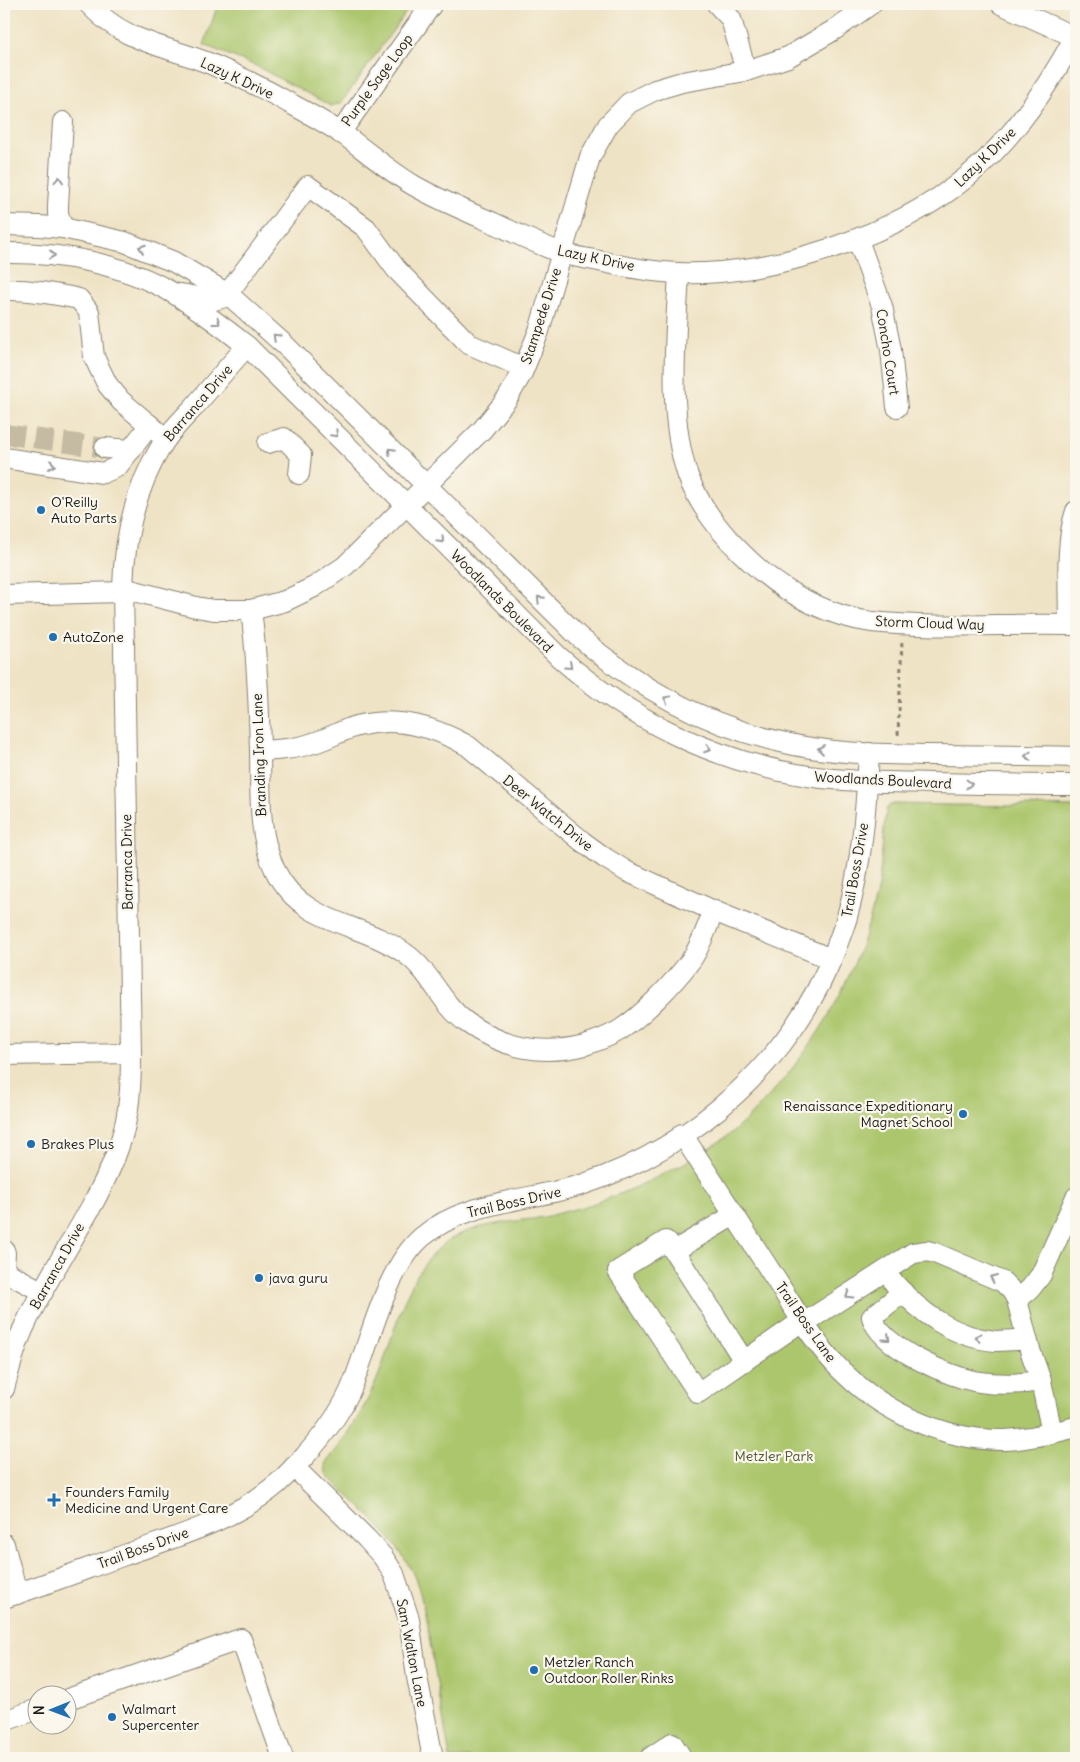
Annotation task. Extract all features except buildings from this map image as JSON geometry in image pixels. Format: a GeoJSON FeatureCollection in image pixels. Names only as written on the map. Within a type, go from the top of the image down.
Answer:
{"type":"FeatureCollection","features":[{"type":"Feature","properties":{"kind":"street","name":"Lazy K Drive"},"geometry":{"type":"LineString","coordinates":[[89,4],[99,16],[130,36],[208,63],[243,78],[294,105],[340,132],[413,185],[469,212],[562,253],[621,266],[679,273],[725,271],[820,252],[858,240],[930,203],[969,176],[1013,132],[1039,96],[1076,36]]}},
{"type":"Feature","properties":{"kind":"street","name":"Purple Sage Loop"},"geometry":{"type":"LineString","coordinates":[[340,132],[432,4]]}},
{"type":"Feature","properties":{"kind":"street"},"geometry":{"type":"LineString","coordinates":[[717,4],[731,19],[746,70]]}},
{"type":"Feature","properties":{"kind":"street","name":"Stampede Drive"},"geometry":{"type":"LineString","coordinates":[[4,595],[123,590],[196,608],[251,610],[285,602],[314,587],[344,566],[482,430],[499,410],[524,368],[539,332],[590,156],[608,125],[618,114],[630,103],[655,90],[682,82],[746,70],[788,58],[834,30],[871,4]]}},
{"type":"Feature","properties":{"kind":"street"},"geometry":{"type":"LineString","coordinates":[[1001,4],[1076,36]]}},
{"type":"Feature","properties":{"kind":"street"},"geometry":{"type":"LineString","coordinates":[[63,122],[58,205],[63,228]]}},
{"type":"Feature","properties":{"kind":"street"},"geometry":{"type":"LineString","coordinates":[[172,292],[214,300],[222,299],[228,294],[308,186],[366,228],[396,269],[469,344],[524,368]]}},
{"type":"Feature","properties":{"kind":"street","name":"Woodlands Boulevard"},"geometry":{"type":"LineString","coordinates":[[4,225],[63,228],[116,240],[181,265],[228,294],[275,335],[578,636],[601,656],[652,691],[678,705],[712,720],[781,742],[832,750],[869,753],[1076,757]]}},
{"type":"Feature","properties":{"kind":"street","name":"Concho Court"},"geometry":{"type":"LineString","coordinates":[[858,240],[882,306],[891,350],[897,408]]}},
{"type":"Feature","properties":{"kind":"street","name":"Woodlands Boulevard"},"geometry":{"type":"LineString","coordinates":[[4,253],[42,254],[102,265],[141,278],[172,292],[217,322],[247,346],[559,657],[604,694],[641,717],[698,746],[753,764],[809,776],[868,781],[1076,785]]}},
{"type":"Feature","properties":{"kind":"street","name":"Storm Cloud Way"},"geometry":{"type":"LineString","coordinates":[[679,273],[675,366],[676,416],[681,446],[688,476],[703,504],[718,528],[745,557],[773,581],[803,598],[838,615],[871,622],[1073,625]]}},
{"type":"Feature","properties":{"kind":"street"},"geometry":{"type":"LineString","coordinates":[[4,290],[58,294],[79,299],[89,312],[94,357],[107,384],[121,400],[166,439]]}},
{"type":"Feature","properties":{"kind":"street","name":"Barranca Drive"},"geometry":{"type":"LineString","coordinates":[[4,1389],[27,1321],[91,1207],[110,1168],[121,1139],[128,1111],[131,1086],[131,1054],[123,590],[125,549],[134,508],[150,467],[166,439],[247,346]]}},
{"type":"Feature","properties":{"kind":"street"},"geometry":{"type":"LineString","coordinates":[[4,458],[103,472],[117,467],[150,425]]}},
{"type":"Feature","properties":{"kind":"street"},"geometry":{"type":"LineString","coordinates":[[268,442],[284,438],[301,455],[299,474]]}},
{"type":"Feature","properties":{"kind":"street"},"geometry":{"type":"LineString","coordinates":[[105,448],[131,450]]}},
{"type":"Feature","properties":{"kind":"street"},"geometry":{"type":"LineString","coordinates":[[1073,625],[1070,546],[1076,511]]}},
{"type":"Feature","properties":{"kind":"street","name":"Branding Iron Lane"},"geometry":{"type":"LineString","coordinates":[[251,610],[255,640],[260,751],[260,820],[266,845],[283,885],[296,900],[309,910],[387,943],[406,954],[420,967],[446,1002],[464,1021],[487,1036],[509,1045],[530,1050],[553,1050],[598,1041],[619,1031],[642,1012],[692,959],[714,911]]}},
{"type":"Feature","properties":{"kind":"street","name":"Deer Watch Drive"},"geometry":{"type":"LineString","coordinates":[[260,751],[291,749],[314,743],[356,726],[382,722],[423,726],[448,734],[468,746],[582,842],[626,871],[714,911],[831,959]]}},
{"type":"Feature","properties":{"kind":"street","name":"Trail Boss Drive"},"geometry":{"type":"LineString","coordinates":[[10,1596],[218,1521],[260,1497],[277,1484],[316,1443],[334,1420],[348,1394],[394,1275],[418,1240],[431,1229],[464,1212],[555,1193],[612,1173],[652,1154],[716,1111],[737,1093],[770,1059],[796,1025],[816,991],[847,920],[864,832],[869,753]]}},
{"type":"Feature","properties":{"kind":"street"},"geometry":{"type":"LineString","coordinates":[[4,1055],[131,1054]]}},
{"type":"Feature","properties":{"kind":"street","name":"Trail Boss Lane"},"geometry":{"type":"LineString","coordinates":[[682,1134],[803,1322],[837,1365],[860,1388],[879,1402],[905,1416],[932,1427],[957,1434],[1004,1440],[1026,1438],[1076,1427]]}},
{"type":"Feature","properties":{"kind":"street"},"geometry":{"type":"LineString","coordinates":[[1018,1300],[1030,1289],[1040,1275],[1076,1197]]}},
{"type":"Feature","properties":{"kind":"street"},"geometry":{"type":"LineString","coordinates":[[674,1251],[734,1215]]}},
{"type":"Feature","properties":{"kind":"street"},"geometry":{"type":"LineString","coordinates":[[744,1361],[666,1241],[618,1271],[698,1393],[803,1322],[913,1253],[926,1251],[935,1253],[1003,1282],[1012,1290],[1018,1300],[1026,1339],[1041,1381],[1052,1433]]}},
{"type":"Feature","properties":{"kind":"street"},"geometry":{"type":"LineString","coordinates":[[4,1250],[4,1271],[42,1292]]}},
{"type":"Feature","properties":{"kind":"street"},"geometry":{"type":"LineString","coordinates":[[885,1272],[903,1292],[940,1324],[959,1332],[996,1341],[1026,1339]]}},
{"type":"Feature","properties":{"kind":"street"},"geometry":{"type":"LineString","coordinates":[[903,1292],[872,1317],[875,1326],[904,1351],[959,1378],[979,1382],[1012,1384],[1041,1381]]}},
{"type":"Feature","properties":{"kind":"street","name":"Sam Walton Lane"},"geometry":{"type":"LineString","coordinates":[[294,1467],[367,1539],[383,1557],[394,1574],[409,1619],[417,1677],[433,1758]]}},
{"type":"Feature","properties":{"kind":"street"},"geometry":{"type":"LineString","coordinates":[[4,1544],[10,1596]]}},
{"type":"Feature","properties":{"kind":"street"},"geometry":{"type":"LineString","coordinates":[[78,1696],[240,1640],[282,1758]]}},
{"type":"Feature","properties":{"kind":"street"},"geometry":{"type":"LineString","coordinates":[[4,1721],[28,1713]]}},
{"type":"Feature","properties":{"kind":"street"},"geometry":{"type":"LineString","coordinates":[[650,1758],[672,1743],[682,1758]]}},
{"type":"Feature","properties":{"kind":"path"},"geometry":{"type":"LineString","coordinates":[[898,735],[902,639]]}},
{"type":"Feature","properties":{"kind":"path"},"geometry":{"type":"LineString","coordinates":[[888,735],[908,736]]}},
{"type":"Feature","properties":{"kind":"green space"},"geometry":{"type":"Polygon","coordinates":[[[218,4],[412,4],[341,103],[331,106],[256,66],[204,45],[218,4]]]}},
{"type":"Feature","properties":{"kind":"green space","name":"Metzler Park"},"geometry":{"type":"Polygon","coordinates":[[[894,804],[1076,807],[1076,1758],[450,1758],[425,1614],[415,1577],[393,1542],[331,1479],[326,1472],[325,1464],[353,1426],[365,1405],[382,1366],[408,1293],[428,1260],[441,1246],[452,1238],[477,1228],[544,1217],[589,1205],[657,1177],[690,1160],[727,1137],[757,1109],[787,1075],[821,1028],[848,978],[859,952],[876,896],[887,808],[894,804]]]}},
{"type":"Feature","properties":{"kind":"tunnel"},"geometry":{"type":"LineString","coordinates":[[4,434],[105,448]]}},
{"type":"Feature","properties":{"kind":"place","name":"O'Reilly Auto Parts"},"geometry":{"type":"Point","coordinates":[41,510]}},
{"type":"Feature","properties":{"kind":"place","name":"AutoZone"},"geometry":{"type":"Point","coordinates":[53,637]}},
{"type":"Feature","properties":{"kind":"place","name":"Renaissance Expeditionary Magnet School"},"geometry":{"type":"Point","coordinates":[963,1114]}},
{"type":"Feature","properties":{"kind":"place","name":"Brakes Plus"},"geometry":{"type":"Point","coordinates":[31,1144]}},
{"type":"Feature","properties":{"kind":"place","name":"java guru"},"geometry":{"type":"Point","coordinates":[259,1278]}},
{"type":"Feature","properties":{"kind":"place","name":"Founders Family Medicine and Urgent Care"},"geometry":{"type":"Point","coordinates":[54,1500]}},
{"type":"Feature","properties":{"kind":"place","name":"Metzler Ranch Outdoor Roller Rinks"},"geometry":{"type":"Point","coordinates":[534,1670]}},
{"type":"Feature","properties":{"kind":"place","name":"Walmart Supercenter"},"geometry":{"type":"Point","coordinates":[112,1717]}}]}
